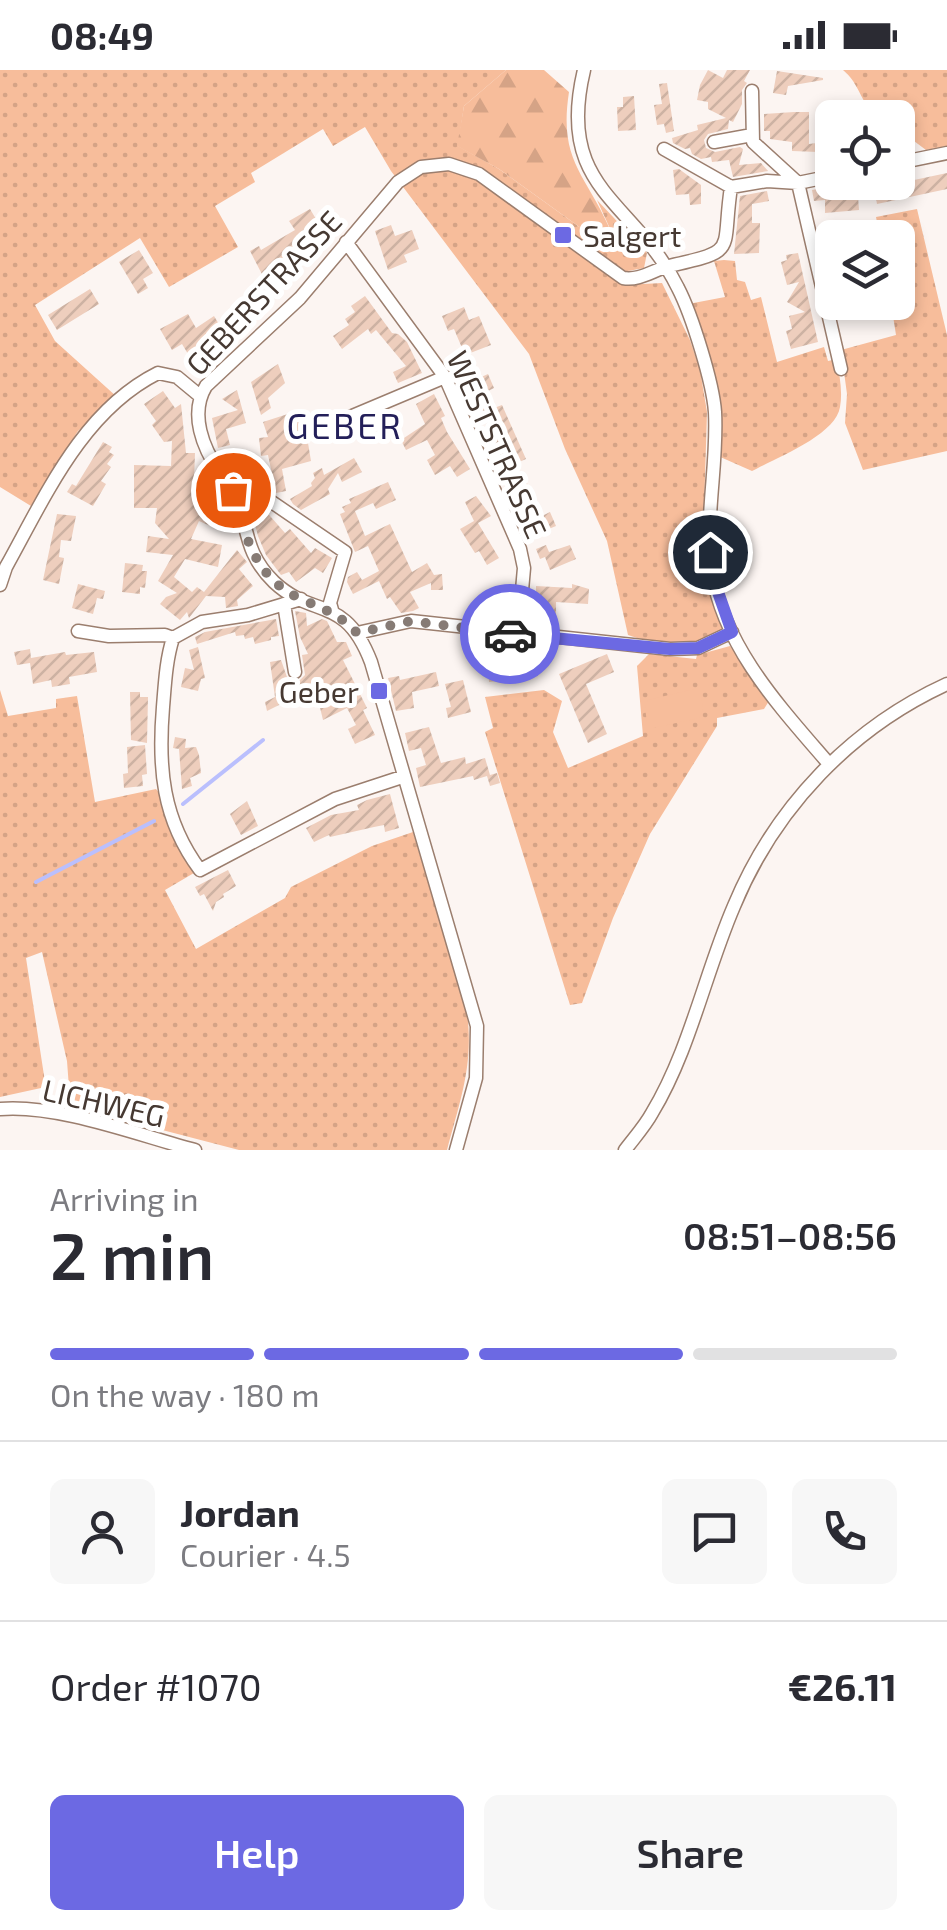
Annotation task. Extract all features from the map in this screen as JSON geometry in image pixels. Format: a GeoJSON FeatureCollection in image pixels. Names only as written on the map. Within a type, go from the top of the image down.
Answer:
{"type":"FeatureCollection","features":[{"type":"Feature","properties":{"kind":"street"},"geometry":{"type":"LineString","coordinates":[[584,70],[575,121],[586,162],[604,194],[665,267],[688,312],[715,410],[707,529],[712,575],[732,632],[756,676],[829,764]]}},
{"type":"Feature","properties":{"kind":"street"},"geometry":{"type":"LineString","coordinates":[[752,90],[753,142],[798,184],[841,369]]}},
{"type":"Feature","properties":{"kind":"street"},"geometry":{"type":"LineString","coordinates":[[714,142],[752,135]]}},
{"type":"Feature","properties":{"kind":"street"},"geometry":{"type":"LineString","coordinates":[[664,149],[731,187],[815,180]]}},
{"type":"Feature","properties":{"kind":"street"},"geometry":{"type":"LineString","coordinates":[[915,160],[947,153]]}},
{"type":"Feature","properties":{"kind":"street","name":"GEBERSTRASSE"},"geometry":{"type":"LineString","coordinates":[[456,1150],[476,1078],[476,1026],[371,662],[357,633],[332,610],[302,600],[278,586],[253,557],[233,490],[218,471],[200,430],[200,396],[300,298],[398,182],[421,167],[450,164],[479,174],[623,278],[641,277],[665,267]]}},
{"type":"Feature","properties":{"kind":"street"},"geometry":{"type":"LineString","coordinates":[[665,267],[713,256],[721,249],[728,226],[731,187]]}},
{"type":"Feature","properties":{"kind":"street","name":"WESTSTRASSE"},"geometry":{"type":"LineString","coordinates":[[346,242],[444,377],[520,549],[524,568],[518,634]]}},
{"type":"Feature","properties":{"kind":"street"},"geometry":{"type":"LineString","coordinates":[[0,586],[13,555],[77,444],[151,377],[166,372],[200,396]]}},
{"type":"Feature","properties":{"kind":"street"},"geometry":{"type":"LineString","coordinates":[[334,430],[350,417],[444,377]]}},
{"type":"Feature","properties":{"kind":"street"},"geometry":{"type":"LineString","coordinates":[[233,490],[260,494],[345,552],[330,604],[332,610]]}},
{"type":"Feature","properties":{"kind":"street"},"geometry":{"type":"LineString","coordinates":[[302,600],[248,615],[202,622],[173,638],[162,714],[162,788],[172,821],[200,870],[335,799],[402,777]]}},
{"type":"Feature","properties":{"kind":"street"},"geometry":{"type":"LineString","coordinates":[[284,604],[295,672]]}},
{"type":"Feature","properties":{"kind":"street"},"geometry":{"type":"LineString","coordinates":[[357,633],[411,621],[670,649],[698,648],[732,632]]}},
{"type":"Feature","properties":{"kind":"street"},"geometry":{"type":"LineString","coordinates":[[78,631],[173,638]]}},
{"type":"Feature","properties":{"kind":"street"},"geometry":{"type":"LineString","coordinates":[[625,1150],[652,1114],[672,1074],[734,904],[790,808],[829,764],[864,733],[906,704],[947,684]]}},
{"type":"Feature","properties":{"kind":"street","name":"LICHWEG"},"geometry":{"type":"LineString","coordinates":[[0,1109],[33,1109],[73,1117],[196,1150]]}},
{"type":"Feature","properties":{"kind":"green space"},"geometry":{"type":"Polygon","coordinates":[[[0,70],[506,70],[464,106],[458,146],[499,169],[585,231],[595,243],[612,233],[597,200],[647,253],[644,268],[628,271],[616,280],[624,285],[662,283],[690,340],[707,412],[703,543],[708,576],[723,624],[721,633],[699,642],[675,644],[628,635],[607,541],[565,449],[529,354],[391,171],[365,127],[333,146],[323,129],[251,173],[255,182],[215,206],[238,247],[169,287],[140,238],[35,305],[55,341],[117,397],[78,431],[31,506],[0,487],[0,70]]]}},
{"type":"Feature","properties":{"kind":"green space"},"geometry":{"type":"Polygon","coordinates":[[[506,70],[544,70],[569,92],[571,152],[612,234],[595,243],[585,231],[499,169],[457,146],[464,106],[506,70]]]}},
{"type":"Feature","properties":{"kind":"green space"},"geometry":{"type":"Polygon","coordinates":[[[843,70],[947,70],[947,146],[926,150],[915,142],[915,100],[864,100],[843,70]]]}},
{"type":"Feature","properties":{"kind":"green space"},"geometry":{"type":"Polygon","coordinates":[[[917,209],[947,335],[947,451],[863,470],[845,423],[847,394],[841,350],[896,335],[894,320],[915,320],[915,220],[876,217],[917,209]]]}},
{"type":"Feature","properties":{"kind":"green space"},"geometry":{"type":"Polygon","coordinates":[[[714,261],[735,261],[737,280],[745,282],[751,300],[761,297],[777,362],[824,347],[828,361],[837,359],[840,377],[840,407],[828,427],[804,445],[752,471],[718,456],[717,398],[683,305],[725,297],[714,261]]]}},
{"type":"Feature","properties":{"kind":"green space"},"geometry":{"type":"Polygon","coordinates":[[[730,646],[769,701],[764,709],[717,718],[717,726],[650,834],[582,1003],[570,1005],[485,732],[493,728],[485,697],[544,690],[562,701],[553,732],[568,768],[643,736],[637,666],[649,654],[696,659],[697,655],[730,646]]]}},
{"type":"Feature","properties":{"kind":"green space"},"geometry":{"type":"Polygon","coordinates":[[[694,689],[701,695],[703,710],[699,718],[653,728],[647,723],[648,700],[694,689]]]}},
{"type":"Feature","properties":{"kind":"green space"},"geometry":{"type":"Polygon","coordinates":[[[0,690],[8,716],[56,708],[56,699],[77,696],[95,802],[156,789],[164,799],[199,870],[165,890],[196,949],[285,898],[291,887],[372,846],[413,832],[467,1013],[467,1066],[447,1150],[239,1150],[74,1107],[42,952],[26,958],[45,1082],[41,1088],[0,1097],[0,690]]]}},
{"type":"Feature","properties":{"kind":"building"},"geometry":{"type":"Polygon","coordinates":[[[708,70],[723,78],[727,70],[750,70],[733,122],[729,120],[728,129],[708,134],[704,140],[706,148],[715,152],[740,147],[743,149],[739,165],[761,163],[768,171],[733,177],[729,160],[701,159],[690,148],[673,143],[672,138],[698,130],[697,125],[726,118],[708,109],[708,102],[697,100],[708,70]]]}},
{"type":"Feature","properties":{"kind":"building"},"geometry":{"type":"Polygon","coordinates":[[[777,71],[823,80],[788,86],[786,95],[773,93],[777,71]]]}},
{"type":"Feature","properties":{"kind":"building"},"geometry":{"type":"Polygon","coordinates":[[[667,83],[674,131],[666,133],[664,124],[657,125],[654,105],[662,104],[659,84],[667,83]]]}},
{"type":"Feature","properties":{"kind":"building"},"geometry":{"type":"Polygon","coordinates":[[[634,96],[636,130],[618,131],[617,107],[623,107],[623,97],[634,96]]]}},
{"type":"Feature","properties":{"kind":"building"},"geometry":{"type":"Polygon","coordinates":[[[809,112],[809,144],[815,143],[815,152],[792,151],[792,142],[770,139],[770,131],[764,131],[764,114],[809,112]]]}},
{"type":"Feature","properties":{"kind":"building"},"geometry":{"type":"Polygon","coordinates":[[[679,169],[701,185],[701,204],[690,205],[689,194],[676,195],[673,170],[679,169]]]}},
{"type":"Feature","properties":{"kind":"building"},"geometry":{"type":"Polygon","coordinates":[[[947,173],[947,189],[915,196],[915,180],[947,173]]]}},
{"type":"Feature","properties":{"kind":"building"},"geometry":{"type":"Polygon","coordinates":[[[767,191],[769,201],[752,204],[752,223],[760,223],[759,253],[734,254],[740,196],[767,191]]]}},
{"type":"Feature","properties":{"kind":"building"},"geometry":{"type":"Polygon","coordinates":[[[825,200],[858,200],[859,210],[825,213],[825,200]]]}},
{"type":"Feature","properties":{"kind":"building"},"geometry":{"type":"Polygon","coordinates":[[[310,209],[319,224],[299,236],[305,246],[275,263],[278,274],[266,282],[250,251],[259,246],[261,250],[295,230],[289,221],[310,209]]]}},
{"type":"Feature","properties":{"kind":"building"},"geometry":{"type":"Polygon","coordinates":[[[391,225],[395,236],[412,230],[419,249],[404,255],[407,262],[388,270],[375,231],[391,225]]]}},
{"type":"Feature","properties":{"kind":"building"},"geometry":{"type":"Polygon","coordinates":[[[139,250],[153,273],[143,279],[148,288],[138,294],[119,262],[139,250]]]}},
{"type":"Feature","properties":{"kind":"building"},"geometry":{"type":"Polygon","coordinates":[[[798,253],[818,342],[791,349],[786,331],[792,329],[789,316],[805,312],[787,302],[799,282],[787,285],[781,262],[787,260],[786,255],[798,253]]]}},
{"type":"Feature","properties":{"kind":"building"},"geometry":{"type":"Polygon","coordinates":[[[90,289],[99,304],[57,330],[48,315],[90,289]]]}},
{"type":"Feature","properties":{"kind":"building"},"geometry":{"type":"Polygon","coordinates":[[[365,296],[392,333],[407,342],[422,373],[398,383],[393,372],[406,366],[376,330],[371,334],[368,329],[342,349],[333,336],[349,325],[345,319],[355,312],[351,306],[365,296]]]}},
{"type":"Feature","properties":{"kind":"building"},"geometry":{"type":"Polygon","coordinates":[[[464,307],[469,320],[479,316],[491,345],[465,355],[454,329],[448,331],[442,316],[464,307]]]}},
{"type":"Feature","properties":{"kind":"building"},"geometry":{"type":"Polygon","coordinates":[[[188,314],[196,328],[214,316],[228,339],[201,356],[206,364],[197,369],[182,344],[172,350],[160,329],[188,314]]]}},
{"type":"Feature","properties":{"kind":"building"},"geometry":{"type":"Polygon","coordinates":[[[278,364],[285,383],[268,398],[271,408],[261,415],[251,382],[278,364]]]}},
{"type":"Feature","properties":{"kind":"building"},"geometry":{"type":"Polygon","coordinates":[[[488,374],[494,388],[486,392],[494,408],[502,405],[526,459],[505,468],[493,438],[490,440],[486,431],[491,429],[470,382],[488,374]]]}},
{"type":"Feature","properties":{"kind":"building"},"geometry":{"type":"Polygon","coordinates":[[[237,390],[246,423],[226,429],[230,445],[218,448],[212,418],[238,410],[222,399],[237,390]]]}},
{"type":"Feature","properties":{"kind":"building"},"geometry":{"type":"Polygon","coordinates":[[[163,391],[175,408],[181,404],[186,453],[195,453],[194,481],[204,481],[204,494],[226,504],[215,528],[199,521],[191,539],[222,545],[218,567],[185,559],[174,577],[192,592],[197,587],[204,592],[237,550],[247,562],[239,569],[253,586],[237,600],[238,606],[226,608],[225,597],[206,596],[189,618],[187,612],[180,620],[160,604],[177,593],[158,581],[173,555],[146,552],[148,536],[169,539],[155,523],[157,508],[134,508],[134,465],[171,466],[172,441],[164,442],[144,404],[163,391]]]}},
{"type":"Feature","properties":{"kind":"building"},"geometry":{"type":"Polygon","coordinates":[[[434,394],[445,416],[441,418],[447,432],[470,469],[457,477],[450,466],[435,475],[427,460],[435,455],[427,440],[406,450],[401,440],[425,424],[416,404],[434,394]]]}},
{"type":"Feature","properties":{"kind":"building"},"geometry":{"type":"Polygon","coordinates":[[[297,411],[311,461],[282,469],[286,491],[276,493],[268,455],[261,456],[259,438],[268,437],[263,422],[297,411]]]}},
{"type":"Feature","properties":{"kind":"building"},"geometry":{"type":"Polygon","coordinates":[[[103,442],[112,447],[109,452],[114,455],[101,481],[106,484],[93,506],[67,492],[72,484],[76,486],[103,442]]]}},
{"type":"Feature","properties":{"kind":"building"},"geometry":{"type":"Polygon","coordinates":[[[354,458],[362,472],[342,482],[338,473],[328,489],[330,494],[301,510],[293,504],[290,499],[312,486],[313,473],[322,468],[324,475],[354,458]]]}},
{"type":"Feature","properties":{"kind":"building"},"geometry":{"type":"Polygon","coordinates":[[[525,479],[538,518],[550,512],[556,526],[534,535],[526,515],[522,517],[518,508],[522,506],[512,484],[525,479]]]}},
{"type":"Feature","properties":{"kind":"building"},"geometry":{"type":"Polygon","coordinates":[[[388,482],[396,500],[376,509],[373,503],[355,511],[365,536],[390,524],[412,572],[427,563],[434,575],[442,574],[443,590],[431,590],[431,583],[410,592],[419,608],[401,613],[390,597],[387,599],[379,581],[353,594],[348,577],[357,572],[362,580],[379,571],[368,546],[355,552],[340,514],[345,512],[342,507],[351,503],[349,499],[388,482]]]}},
{"type":"Feature","properties":{"kind":"building"},"geometry":{"type":"Polygon","coordinates":[[[476,496],[491,516],[478,523],[499,558],[487,565],[460,529],[474,521],[465,502],[476,496]]]}},
{"type":"Feature","properties":{"kind":"building"},"geometry":{"type":"Polygon","coordinates":[[[263,508],[285,533],[290,529],[311,553],[315,548],[332,558],[323,573],[315,568],[296,582],[289,572],[281,575],[258,536],[253,517],[263,508]]]}},
{"type":"Feature","properties":{"kind":"building"},"geometry":{"type":"Polygon","coordinates":[[[57,514],[76,516],[71,541],[61,540],[59,557],[64,558],[59,584],[43,580],[57,514]]]}},
{"type":"Feature","properties":{"kind":"building"},"geometry":{"type":"Polygon","coordinates":[[[546,545],[549,552],[570,545],[576,559],[550,570],[545,557],[540,559],[536,549],[546,545]]]}},
{"type":"Feature","properties":{"kind":"building"},"geometry":{"type":"Polygon","coordinates":[[[125,563],[143,565],[142,571],[147,571],[145,588],[140,587],[140,594],[122,592],[125,563]]]}},
{"type":"Feature","properties":{"kind":"building"},"geometry":{"type":"Polygon","coordinates":[[[78,584],[105,591],[103,599],[97,598],[93,614],[72,608],[78,584]]]}},
{"type":"Feature","properties":{"kind":"building"},"geometry":{"type":"Polygon","coordinates":[[[572,584],[589,589],[588,604],[556,602],[556,618],[542,617],[543,597],[536,596],[536,586],[572,588],[572,584]]]}},
{"type":"Feature","properties":{"kind":"building"},"geometry":{"type":"Polygon","coordinates":[[[295,611],[306,613],[307,626],[322,619],[327,621],[337,642],[346,642],[352,656],[343,660],[367,708],[363,710],[375,735],[355,744],[348,729],[356,725],[347,708],[323,720],[315,687],[297,696],[284,697],[285,702],[267,711],[265,702],[275,697],[270,662],[281,660],[292,682],[305,675],[302,655],[308,654],[295,611]]]}},
{"type":"Feature","properties":{"kind":"building"},"geometry":{"type":"Polygon","coordinates":[[[276,619],[279,636],[255,644],[253,637],[245,639],[235,632],[197,644],[195,637],[205,632],[276,619]]]}},
{"type":"Feature","properties":{"kind":"building"},"geometry":{"type":"Polygon","coordinates":[[[198,647],[205,678],[201,679],[198,691],[181,687],[185,668],[194,670],[189,650],[198,647]]]}},
{"type":"Feature","properties":{"kind":"building"},"geometry":{"type":"Polygon","coordinates":[[[30,649],[31,658],[94,652],[97,672],[69,677],[70,684],[52,687],[51,680],[33,684],[30,663],[17,665],[14,652],[30,649]]]}},
{"type":"Feature","properties":{"kind":"building"},"geometry":{"type":"Polygon","coordinates":[[[607,654],[614,672],[586,684],[607,734],[588,743],[559,674],[607,654]]]}},
{"type":"Feature","properties":{"kind":"building"},"geometry":{"type":"Polygon","coordinates":[[[537,665],[538,676],[489,682],[488,668],[537,665]]]}},
{"type":"Feature","properties":{"kind":"building"},"geometry":{"type":"Polygon","coordinates":[[[436,672],[439,686],[412,692],[414,708],[396,711],[388,678],[399,676],[400,680],[436,672]]]}},
{"type":"Feature","properties":{"kind":"building"},"geometry":{"type":"Polygon","coordinates":[[[463,680],[471,712],[448,718],[446,708],[451,707],[445,684],[463,680]]]}},
{"type":"Feature","properties":{"kind":"building"},"geometry":{"type":"Polygon","coordinates":[[[130,692],[148,697],[147,743],[131,740],[130,692]]]}},
{"type":"Feature","properties":{"kind":"building"},"geometry":{"type":"Polygon","coordinates":[[[429,727],[441,763],[465,757],[466,764],[485,758],[490,775],[497,773],[500,783],[490,786],[487,776],[474,780],[473,776],[420,787],[416,768],[426,765],[421,748],[409,751],[405,733],[429,727]]]}},
{"type":"Feature","properties":{"kind":"building"},"geometry":{"type":"Polygon","coordinates":[[[175,737],[186,739],[185,748],[196,747],[199,755],[201,773],[190,778],[192,786],[182,789],[179,749],[173,748],[175,737]]]}},
{"type":"Feature","properties":{"kind":"building"},"geometry":{"type":"Polygon","coordinates":[[[145,745],[147,774],[142,775],[143,786],[124,788],[127,747],[145,745]]]}},
{"type":"Feature","properties":{"kind":"building"},"geometry":{"type":"Polygon","coordinates":[[[390,794],[399,828],[385,832],[384,825],[329,835],[314,842],[306,828],[331,815],[359,810],[357,805],[390,794]]]}},
{"type":"Feature","properties":{"kind":"building"},"geometry":{"type":"Polygon","coordinates":[[[247,801],[258,826],[241,835],[230,814],[247,801]]]}},
{"type":"Feature","properties":{"kind":"building"},"geometry":{"type":"Polygon","coordinates":[[[228,870],[236,886],[223,894],[213,911],[195,887],[228,870]]]}},
{"type":"Feature","properties":{"kind":"waterway"},"geometry":{"type":"LineString","coordinates":[[183,804],[263,740]]}},
{"type":"Feature","properties":{"kind":"waterway"},"geometry":{"type":"LineString","coordinates":[[36,882],[154,821]]}},
{"type":"Feature","properties":{"kind":"way so far"},"geometry":{"type":"LineString","coordinates":[[233,490],[246,541],[266,574],[302,600],[332,610],[357,633],[411,621],[510,634]]}},
{"type":"Feature","properties":{"kind":"place","name":"Salgert"},"geometry":{"type":"Point","coordinates":[563,235]}},
{"type":"Feature","properties":{"kind":"place","name":"Geber"},"geometry":{"type":"Point","coordinates":[379,691]}},
{"type":"Feature","properties":{"kind":"district","name":"GEBER"},"geometry":{"type":"Point","coordinates":[345,425]}},
{"type":"Feature","properties":{"kind":"route"},"geometry":{"type":"LineString","coordinates":[[510,634],[670,649],[698,648],[724,638],[732,632],[712,575],[710,552]]}}]}
